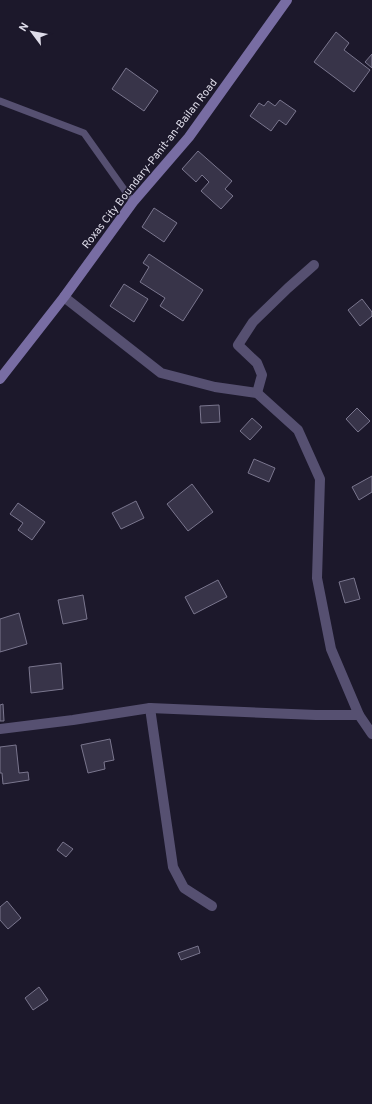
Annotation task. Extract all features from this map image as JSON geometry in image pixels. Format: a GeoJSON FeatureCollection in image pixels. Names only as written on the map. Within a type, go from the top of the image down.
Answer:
{"type":"FeatureCollection","features":[{"type":"Feature","properties":{"kind":"main road","name":"Roxas City Boundary-Panit-an-Bailan Road"},"geometry":{"type":"LineString","coordinates":[[0,380],[64,297],[133,202],[189,137],[287,0]]}},
{"type":"Feature","properties":{"kind":"street"},"geometry":{"type":"LineString","coordinates":[[257,393],[262,375],[257,363],[238,345],[253,322],[314,265]]}},
{"type":"Feature","properties":{"kind":"street"},"geometry":{"type":"LineString","coordinates":[[64,297],[161,373],[215,387],[257,393],[298,430],[320,479],[317,578],[331,649],[359,715],[372,734]]}},
{"type":"Feature","properties":{"kind":"street"},"geometry":{"type":"LineString","coordinates":[[0,729],[74,720],[150,708],[316,715],[359,715]]}},
{"type":"Feature","properties":{"kind":"street"},"geometry":{"type":"LineString","coordinates":[[150,708],[173,867],[184,888],[212,906]]}},
{"type":"Feature","properties":{"kind":"lane"},"geometry":{"type":"LineString","coordinates":[[0,101],[84,133],[133,202]]}},
{"type":"Feature","properties":{"kind":"building"},"geometry":{"type":"Polygon","coordinates":[[[336,32],[349,43],[344,50],[370,70],[354,92],[314,62],[336,32]]]}},
{"type":"Feature","properties":{"kind":"building"},"geometry":{"type":"Polygon","coordinates":[[[372,54],[372,68],[365,62],[372,54]]]}},
{"type":"Feature","properties":{"kind":"building"},"geometry":{"type":"Polygon","coordinates":[[[126,68],[158,91],[144,111],[112,89],[126,68]]]}},
{"type":"Feature","properties":{"kind":"building"},"geometry":{"type":"Polygon","coordinates":[[[280,100],[296,111],[286,125],[279,120],[271,131],[250,116],[259,103],[264,106],[268,101],[275,106],[280,100]]]}},
{"type":"Feature","properties":{"kind":"building"},"geometry":{"type":"Polygon","coordinates":[[[198,151],[232,181],[225,189],[233,196],[221,209],[201,191],[209,182],[202,175],[196,182],[182,169],[198,151]]]}},
{"type":"Feature","properties":{"kind":"building"},"geometry":{"type":"Polygon","coordinates":[[[154,208],[177,223],[164,242],[142,227],[154,208]]]}},
{"type":"Feature","properties":{"kind":"building"},"geometry":{"type":"Polygon","coordinates":[[[149,254],[203,290],[183,321],[160,306],[165,298],[140,282],[149,267],[143,263],[149,254]]]}},
{"type":"Feature","properties":{"kind":"building"},"geometry":{"type":"Polygon","coordinates":[[[124,284],[148,299],[134,322],[110,306],[124,284]]]}},
{"type":"Feature","properties":{"kind":"building"},"geometry":{"type":"Polygon","coordinates":[[[362,299],[372,312],[372,316],[360,326],[348,310],[362,299]]]}},
{"type":"Feature","properties":{"kind":"building"},"geometry":{"type":"Polygon","coordinates":[[[219,405],[220,422],[201,423],[200,406],[219,405]]]}},
{"type":"Feature","properties":{"kind":"building"},"geometry":{"type":"Polygon","coordinates":[[[357,408],[370,421],[358,432],[346,419],[357,408]]]}},
{"type":"Feature","properties":{"kind":"building"},"geometry":{"type":"Polygon","coordinates":[[[252,418],[262,427],[250,440],[240,431],[252,418]]]}},
{"type":"Feature","properties":{"kind":"building"},"geometry":{"type":"Polygon","coordinates":[[[254,459],[275,468],[269,482],[248,473],[254,459]]]}},
{"type":"Feature","properties":{"kind":"building"},"geometry":{"type":"Polygon","coordinates":[[[372,476],[372,492],[359,500],[352,487],[372,476]]]}},
{"type":"Feature","properties":{"kind":"building"},"geometry":{"type":"Polygon","coordinates":[[[192,484],[213,512],[188,531],[167,504],[192,484]]]}},
{"type":"Feature","properties":{"kind":"building"},"geometry":{"type":"Polygon","coordinates":[[[136,501],[144,518],[121,529],[112,513],[136,501]]]}},
{"type":"Feature","properties":{"kind":"building"},"geometry":{"type":"Polygon","coordinates":[[[18,503],[45,522],[32,540],[18,530],[23,523],[10,514],[18,503]]]}},
{"type":"Feature","properties":{"kind":"building"},"geometry":{"type":"Polygon","coordinates":[[[354,578],[360,599],[345,603],[339,582],[354,578]]]}},
{"type":"Feature","properties":{"kind":"building"},"geometry":{"type":"Polygon","coordinates":[[[218,580],[227,597],[194,614],[185,597],[218,580]]]}},
{"type":"Feature","properties":{"kind":"building"},"geometry":{"type":"Polygon","coordinates":[[[83,595],[87,619],[63,624],[58,600],[83,595]]]}},
{"type":"Feature","properties":{"kind":"building"},"geometry":{"type":"Polygon","coordinates":[[[19,613],[27,644],[0,652],[0,619],[19,613]]]}},
{"type":"Feature","properties":{"kind":"building"},"geometry":{"type":"Polygon","coordinates":[[[61,663],[63,689],[31,693],[29,667],[61,663]]]}},
{"type":"Feature","properties":{"kind":"building"},"geometry":{"type":"Polygon","coordinates":[[[3,704],[4,721],[0,721],[0,705],[3,704]]]}},
{"type":"Feature","properties":{"kind":"building"},"geometry":{"type":"Polygon","coordinates":[[[110,739],[114,760],[104,762],[105,769],[88,773],[81,745],[110,739]]]}},
{"type":"Feature","properties":{"kind":"building"},"geometry":{"type":"Polygon","coordinates":[[[16,745],[19,773],[28,772],[29,780],[3,784],[2,773],[0,773],[0,747],[16,745]]]}},
{"type":"Feature","properties":{"kind":"building"},"geometry":{"type":"Polygon","coordinates":[[[63,842],[73,849],[66,857],[57,850],[63,842]]]}},
{"type":"Feature","properties":{"kind":"building"},"geometry":{"type":"Polygon","coordinates":[[[7,901],[21,918],[8,929],[0,920],[0,907],[7,901]]]}},
{"type":"Feature","properties":{"kind":"building"},"geometry":{"type":"Polygon","coordinates":[[[198,946],[200,953],[181,960],[178,953],[198,946]]]}},
{"type":"Feature","properties":{"kind":"building"},"geometry":{"type":"Polygon","coordinates":[[[39,987],[48,1000],[33,1010],[25,998],[39,987]]]}}]}
